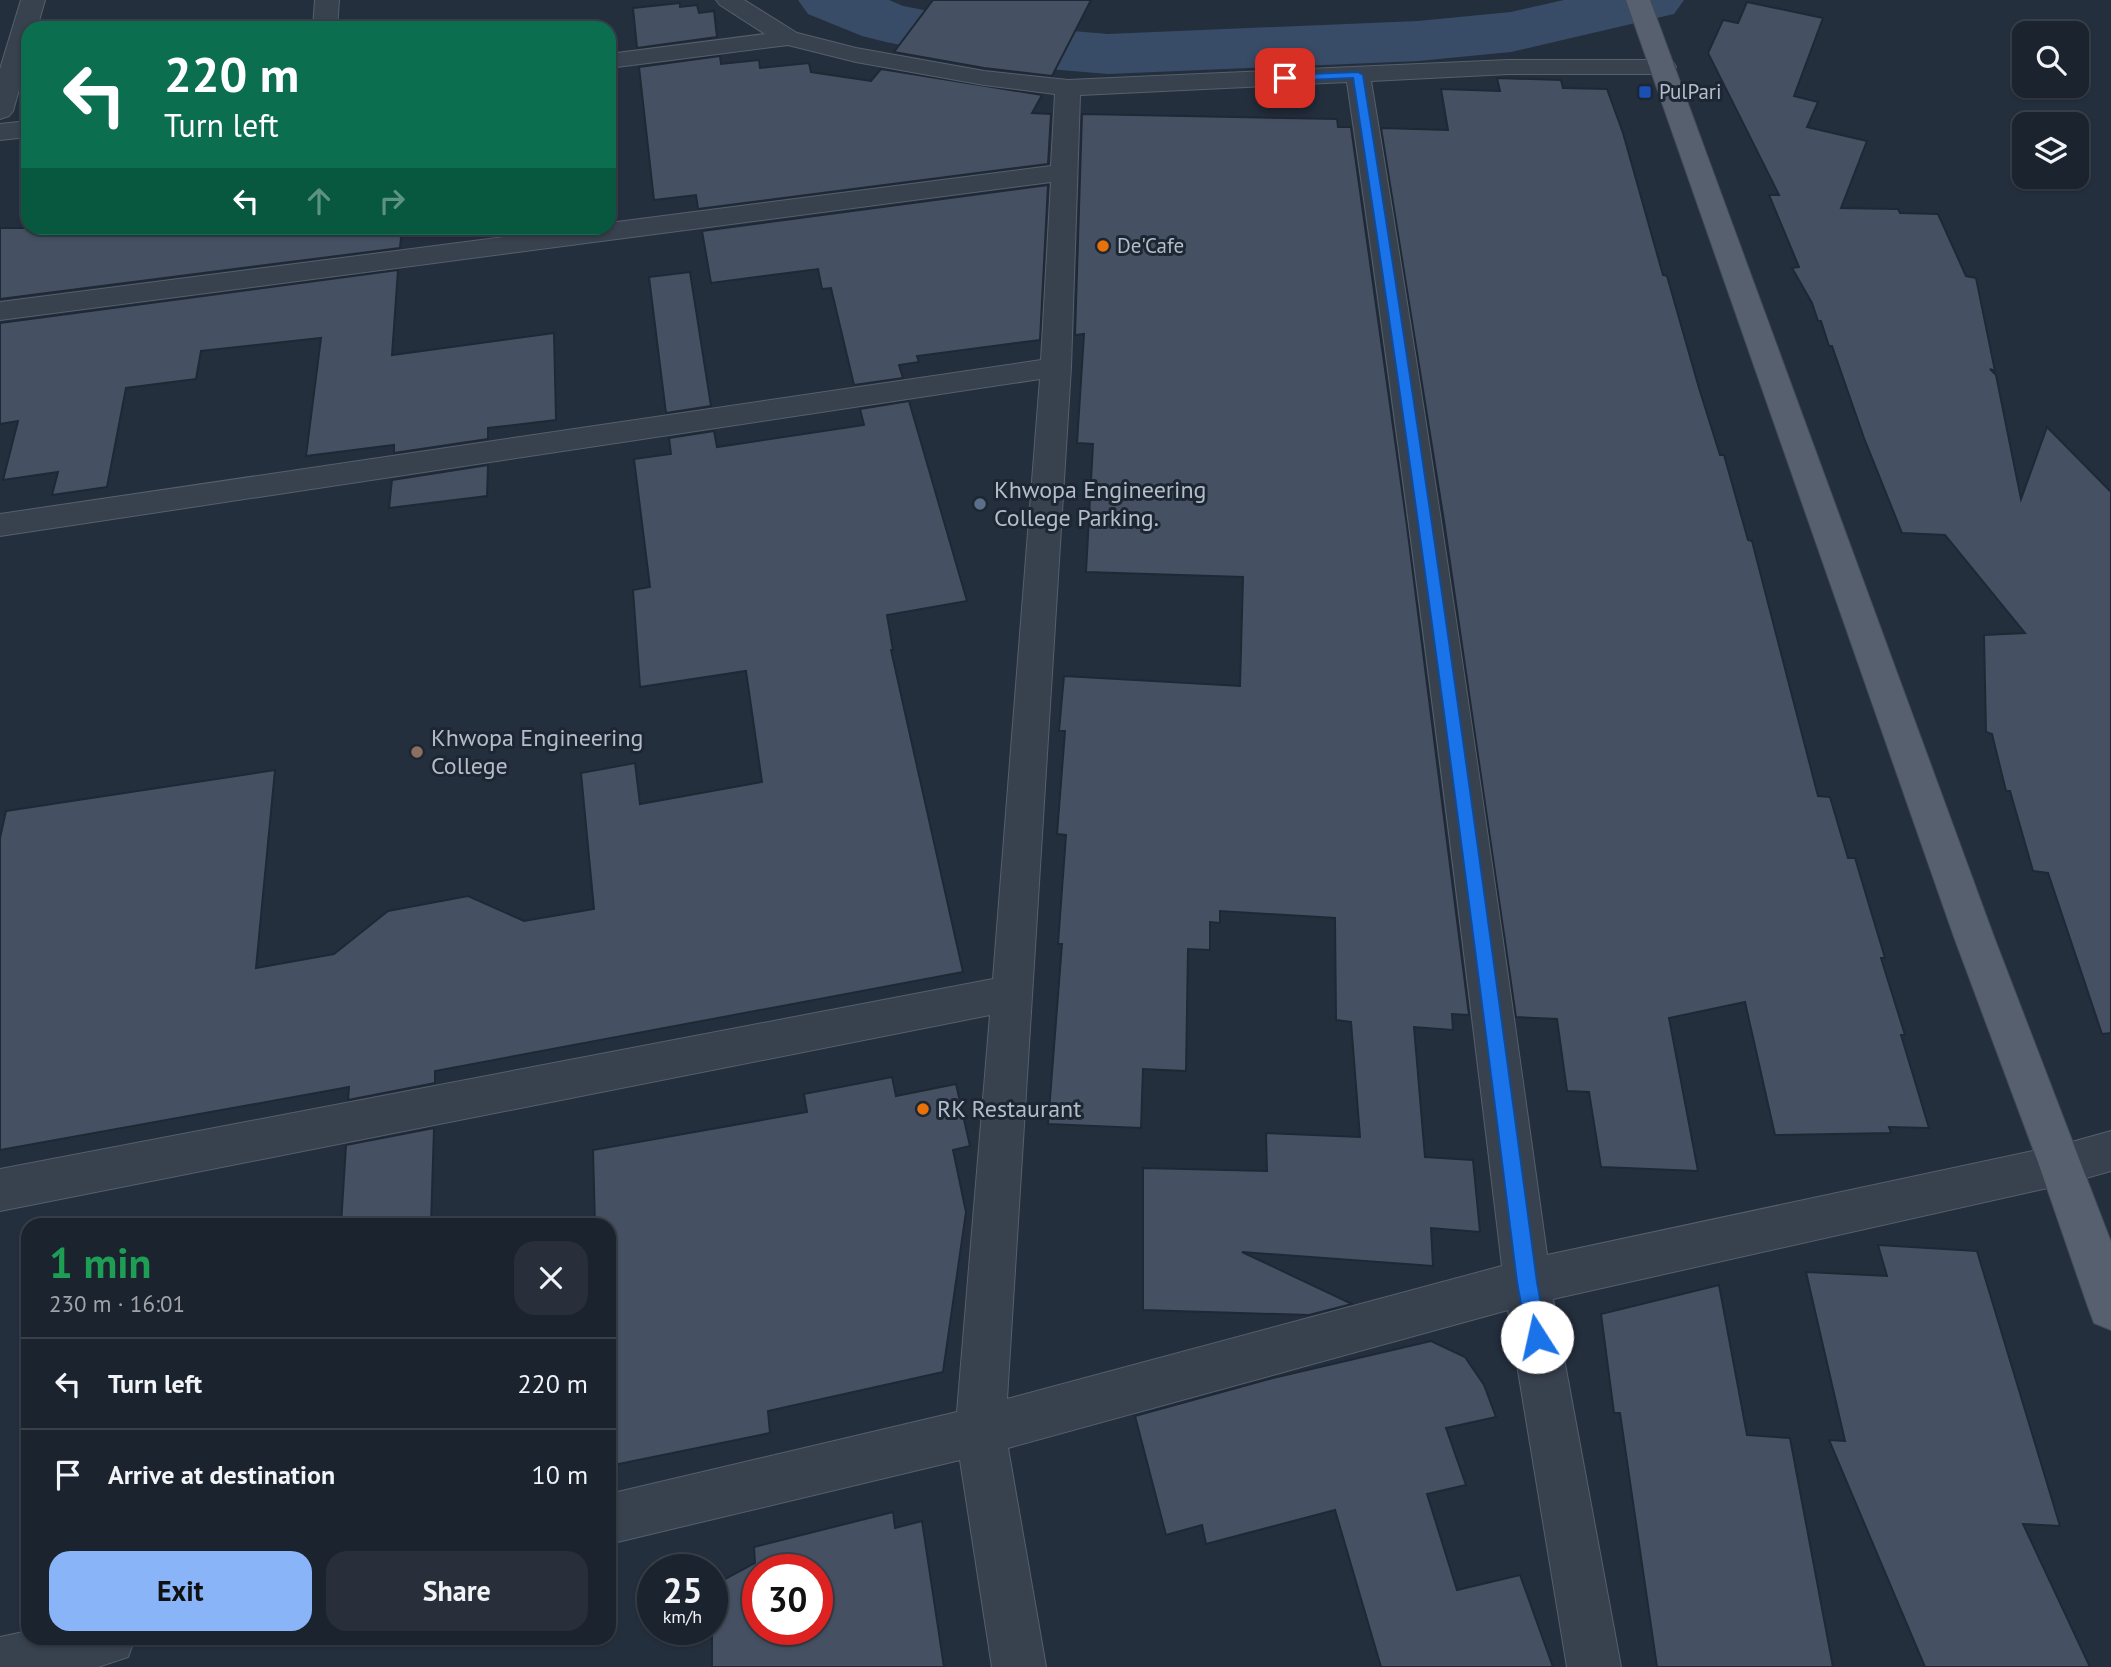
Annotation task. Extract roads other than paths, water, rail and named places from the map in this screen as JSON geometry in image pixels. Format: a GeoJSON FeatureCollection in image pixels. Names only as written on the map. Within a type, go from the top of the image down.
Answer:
{"type":"FeatureCollection","features":[{"type":"Feature","properties":{"kind":"main road"},"geometry":{"type":"LineString","coordinates":[[1642,11],[1969,924],[2061,1164],[2111,1307]]}},
{"type":"Feature","properties":{"kind":"street"},"geometry":{"type":"LineString","coordinates":[[27,21],[33,0]]}},
{"type":"Feature","properties":{"kind":"street"},"geometry":{"type":"LineString","coordinates":[[326,21],[327,0]]}},
{"type":"Feature","properties":{"kind":"street"},"geometry":{"type":"LineString","coordinates":[[728,0],[788,38],[856,55],[946,72],[1068,88],[1508,67],[1664,67]]}},
{"type":"Feature","properties":{"kind":"street"},"geometry":{"type":"LineString","coordinates":[[616,60],[788,38]]}},
{"type":"Feature","properties":{"kind":"street"},"geometry":{"type":"LineString","coordinates":[[0,111],[21,40]]}},
{"type":"Feature","properties":{"kind":"street"},"geometry":{"type":"LineString","coordinates":[[1358,75],[1409,399],[1457,737],[1527,1282],[1594,1667]]}},
{"type":"Feature","properties":{"kind":"street"},"geometry":{"type":"LineString","coordinates":[[1019,1667],[979,1431],[1056,367],[1068,88]]}},
{"type":"Feature","properties":{"kind":"street"},"geometry":{"type":"LineString","coordinates":[[0,132],[21,130]]}},
{"type":"Feature","properties":{"kind":"street"},"geometry":{"type":"LineString","coordinates":[[616,231],[1064,172]]}},
{"type":"Feature","properties":{"kind":"street"},"geometry":{"type":"LineString","coordinates":[[0,311],[582,235]]}},
{"type":"Feature","properties":{"kind":"street"},"geometry":{"type":"LineString","coordinates":[[0,525],[1056,367]]}},
{"type":"Feature","properties":{"kind":"street"},"geometry":{"type":"LineString","coordinates":[[0,1190],[1012,993]]}},
{"type":"Feature","properties":{"kind":"street"},"geometry":{"type":"LineString","coordinates":[[616,1517],[979,1431],[1527,1282],[2111,1151]]}},
{"type":"Feature","properties":{"kind":"street"},"geometry":{"type":"LineString","coordinates":[[16,1663],[83,1645]]}},
{"type":"Feature","properties":{"kind":"waterway"},"geometry":{"type":"LineString","coordinates":[[831,0],[886,22],[1000,45],[1108,54],[1418,41],[1511,32],[1651,0]]}},
{"type":"Feature","properties":{"kind":"place","name":"PulPari"},"geometry":{"type":"Point","coordinates":[1645,92]}},
{"type":"Feature","properties":{"kind":"place","name":"De'Cafe"},"geometry":{"type":"Point","coordinates":[1103,246]}},
{"type":"Feature","properties":{"kind":"place","name":"Khwopa Engineering College Parking."},"geometry":{"type":"Point","coordinates":[980,504]}},
{"type":"Feature","properties":{"kind":"place","name":"Khwopa Engineering College"},"geometry":{"type":"Point","coordinates":[417,752]}},
{"type":"Feature","properties":{"kind":"place","name":"RK Restaurant"},"geometry":{"type":"Point","coordinates":[923,1109]}}]}
